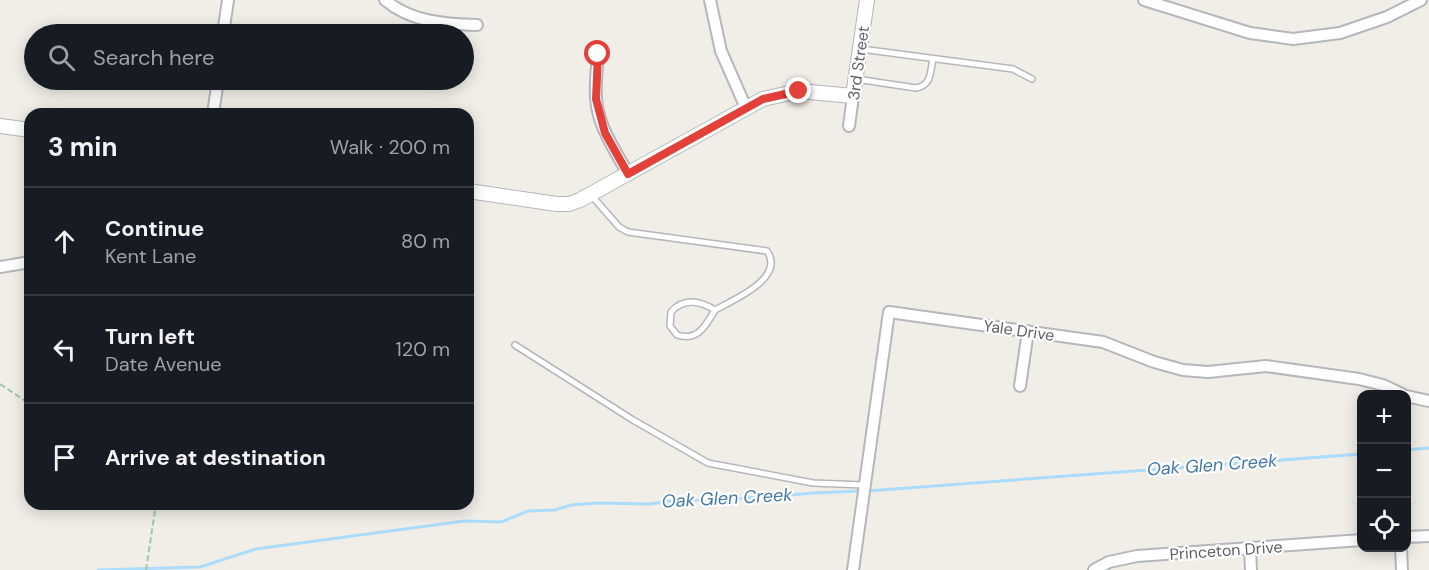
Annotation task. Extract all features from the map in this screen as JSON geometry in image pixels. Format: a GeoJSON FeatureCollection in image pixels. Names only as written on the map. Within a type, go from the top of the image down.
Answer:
{"type":"FeatureCollection","features":[{"type":"Feature","properties":{"kind":"street"},"geometry":{"type":"LineString","coordinates":[[224,24],[228,0]]}},
{"type":"Feature","properties":{"kind":"street"},"geometry":{"type":"LineString","coordinates":[[385,0],[415,18],[451,24]]}},
{"type":"Feature","properties":{"kind":"street"},"geometry":{"type":"LineString","coordinates":[[710,0],[721,51],[746,108]]}},
{"type":"Feature","properties":{"kind":"street","name":"3rd Street"},"geometry":{"type":"LineString","coordinates":[[849,126],[867,0]]}},
{"type":"Feature","properties":{"kind":"street"},"geometry":{"type":"LineString","coordinates":[[1144,0],[1250,33],[1293,39],[1320,37],[1349,31],[1387,17],[1420,0]]}},
{"type":"Feature","properties":{"kind":"street"},"geometry":{"type":"LineString","coordinates":[[598,54],[596,99],[605,133],[628,174]]}},
{"type":"Feature","properties":{"kind":"street"},"geometry":{"type":"LineString","coordinates":[[214,108],[217,90]]}},
{"type":"Feature","properties":{"kind":"street"},"geometry":{"type":"LineString","coordinates":[[474,192],[568,204],[591,194],[763,99],[799,91],[853,96]]}},
{"type":"Feature","properties":{"kind":"street"},"geometry":{"type":"LineString","coordinates":[[0,126],[24,129]]}},
{"type":"Feature","properties":{"kind":"street"},"geometry":{"type":"LineString","coordinates":[[0,267],[24,263]]}},
{"type":"Feature","properties":{"kind":"street","name":"Yale Drive"},"geometry":{"type":"LineString","coordinates":[[853,570],[888,312],[1103,342],[1154,362],[1183,370],[1208,372],[1266,366],[1359,379],[1394,390]]}},
{"type":"Feature","properties":{"kind":"street"},"geometry":{"type":"LineString","coordinates":[[1020,386],[1028,331]]}},
{"type":"Feature","properties":{"kind":"street"},"geometry":{"type":"LineString","coordinates":[[1411,397],[1429,401]]}},
{"type":"Feature","properties":{"kind":"street"},"geometry":{"type":"LineString","coordinates":[[1411,537],[1429,536]]}},
{"type":"Feature","properties":{"kind":"street","name":"Princeton Drive"},"geometry":{"type":"LineString","coordinates":[[1094,570],[1109,562],[1137,556],[1357,540]]}},
{"type":"Feature","properties":{"kind":"street"},"geometry":{"type":"LineString","coordinates":[[1250,548],[1251,570]]}},
{"type":"Feature","properties":{"kind":"street"},"geometry":{"type":"LineString","coordinates":[[1401,552],[1401,570]]}},
{"type":"Feature","properties":{"kind":"lane"},"geometry":{"type":"LineString","coordinates":[[860,48],[1013,69],[1032,79]]}},
{"type":"Feature","properties":{"kind":"lane"},"geometry":{"type":"LineString","coordinates":[[855,79],[916,88],[925,87],[929,82],[933,59]]}},
{"type":"Feature","properties":{"kind":"lane"},"geometry":{"type":"LineString","coordinates":[[591,194],[619,227],[628,232],[767,251],[770,255],[771,266],[764,279],[758,286],[716,310],[705,327],[695,335],[689,337],[677,335],[670,326],[671,312],[683,303],[699,302],[716,310]]}},
{"type":"Feature","properties":{"kind":"lane"},"geometry":{"type":"LineString","coordinates":[[515,345],[633,420],[708,463],[813,483],[864,484]]}},
{"type":"Feature","properties":{"kind":"path"},"geometry":{"type":"LineString","coordinates":[[0,384],[24,400]]}},
{"type":"Feature","properties":{"kind":"path"},"geometry":{"type":"LineString","coordinates":[[146,570],[155,510]]}},
{"type":"Feature","properties":{"kind":"waterway","name":"Oak Glen Creek"},"geometry":{"type":"LineString","coordinates":[[1411,450],[1429,448]]}},
{"type":"Feature","properties":{"kind":"waterway","name":"Oak Glen Creek"},"geometry":{"type":"LineString","coordinates":[[867,491],[1357,454]]}},
{"type":"Feature","properties":{"kind":"waterway","name":"Oak Glen Creek"},"geometry":{"type":"LineString","coordinates":[[98,570],[200,567],[256,549],[464,521],[501,522],[528,511],[555,510],[571,505],[649,504],[687,499],[709,501],[860,491]]}},
{"type":"Feature","properties":{"kind":"route"},"geometry":{"type":"LineString","coordinates":[[598,54],[596,99],[600,117],[605,133],[628,174],[763,99],[799,91]]}}]}
